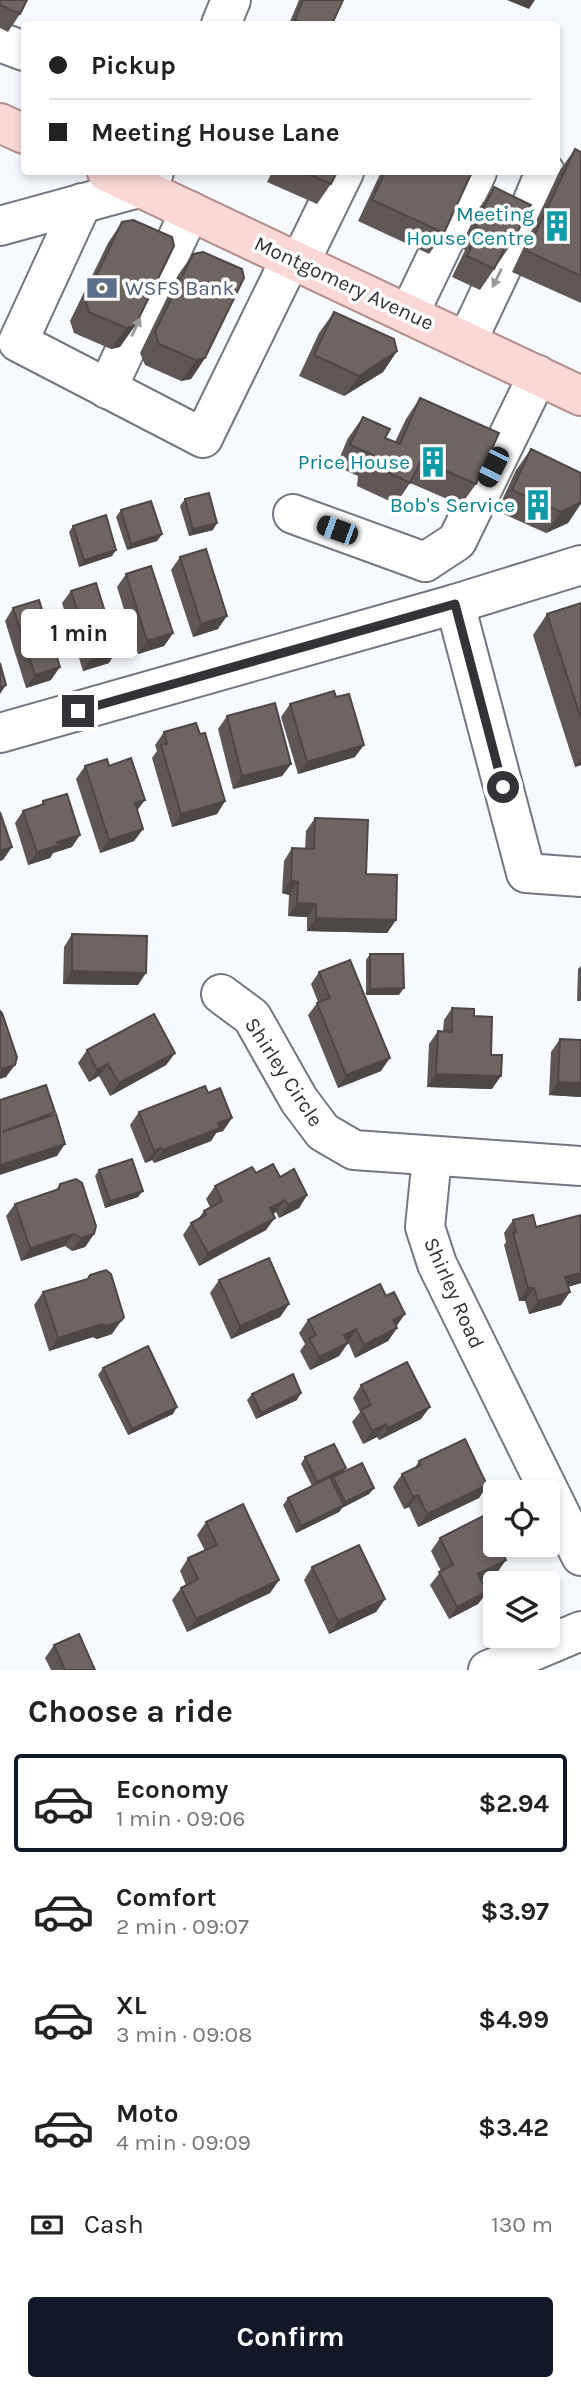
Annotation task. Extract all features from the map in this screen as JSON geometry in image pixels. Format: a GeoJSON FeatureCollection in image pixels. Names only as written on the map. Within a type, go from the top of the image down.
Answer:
{"type":"FeatureCollection","features":[{"type":"Feature","properties":{"kind":"main road"},"geometry":{"type":"LineString","coordinates":[[0,123],[21,133]]}},
{"type":"Feature","properties":{"kind":"main road","name":"Montgomery Avenue"},"geometry":{"type":"LineString","coordinates":[[125,175],[148,179],[190,211],[581,396]]}},
{"type":"Feature","properties":{"kind":"street"},"geometry":{"type":"LineString","coordinates":[[222,21],[231,0]]}},
{"type":"Feature","properties":{"kind":"street"},"geometry":{"type":"LineString","coordinates":[[0,43],[21,50]]}},
{"type":"Feature","properties":{"kind":"street"},"geometry":{"type":"LineString","coordinates":[[82,203],[18,342],[203,438],[342,175]]}},
{"type":"Feature","properties":{"kind":"street"},"geometry":{"type":"LineString","coordinates":[[409,314],[476,175]]}},
{"type":"Feature","properties":{"kind":"street"},"geometry":{"type":"LineString","coordinates":[[467,341],[544,175]]}},
{"type":"Feature","properties":{"kind":"street"},"geometry":{"type":"LineString","coordinates":[[0,226],[82,203],[148,179]]}},
{"type":"Feature","properties":{"kind":"street"},"geometry":{"type":"LineString","coordinates":[[107,389],[190,211]]}},
{"type":"Feature","properties":{"kind":"street"},"geometry":{"type":"LineString","coordinates":[[0,309],[37,300]]}},
{"type":"Feature","properties":{"kind":"street"},"geometry":{"type":"LineString","coordinates":[[425,562],[457,541],[538,375]]}},
{"type":"Feature","properties":{"kind":"street"},"geometry":{"type":"LineString","coordinates":[[293,514],[425,562],[448,606],[526,873],[581,877]]}},
{"type":"Feature","properties":{"kind":"street"},"geometry":{"type":"LineString","coordinates":[[0,733],[448,606],[581,565]]}},
{"type":"Feature","properties":{"kind":"street","name":"Shirley Circle"},"geometry":{"type":"LineString","coordinates":[[221,994],[252,1017],[299,1100],[323,1132],[355,1150],[432,1157]]}},
{"type":"Feature","properties":{"kind":"street"},"geometry":{"type":"LineString","coordinates":[[432,1157],[581,1166]]}},
{"type":"Feature","properties":{"kind":"street","name":"Shirley Road"},"geometry":{"type":"LineString","coordinates":[[432,1157],[425,1227],[437,1264],[581,1556]]}},
{"type":"Feature","properties":{"kind":"street"},"geometry":{"type":"LineString","coordinates":[[488,1670],[581,1631]]}},
{"type":"Feature","properties":{"kind":"building"},"geometry":{"type":"Polygon","coordinates":[[[0,0],[27,0],[20,14],[0,5],[0,0]]]}},
{"type":"Feature","properties":{"kind":"building"},"geometry":{"type":"Polygon","coordinates":[[[303,0],[343,0],[333,21],[295,20],[303,0]]]}},
{"type":"Feature","properties":{"kind":"building","name":"Meeting House Centre"},"geometry":{"type":"Polygon","coordinates":[[[575,149],[581,152],[581,276],[527,251],[575,149]]]}},
{"type":"Feature","properties":{"kind":"building"},"geometry":{"type":"Polygon","coordinates":[[[311,175],[336,175],[331,184],[311,175]]]}},
{"type":"Feature","properties":{"kind":"building"},"geometry":{"type":"Polygon","coordinates":[[[384,175],[471,175],[444,233],[372,200],[384,175]]]}},
{"type":"Feature","properties":{"kind":"building"},"geometry":{"type":"Polygon","coordinates":[[[494,187],[531,205],[512,243],[508,241],[494,269],[467,256],[480,229],[475,226],[494,187]]]}},
{"type":"Feature","properties":{"kind":"building"},"geometry":{"type":"Polygon","coordinates":[[[133,220],[172,237],[174,246],[135,326],[126,328],[89,312],[85,300],[122,222],[133,220]]]}},
{"type":"Feature","properties":{"kind":"building"},"geometry":{"type":"Polygon","coordinates":[[[203,252],[242,269],[244,278],[205,358],[196,360],[159,344],[155,332],[193,254],[203,252]]]}},
{"type":"Feature","properties":{"kind":"building"},"geometry":{"type":"Polygon","coordinates":[[[334,312],[394,339],[397,351],[359,376],[314,355],[334,312]]]}},
{"type":"Feature","properties":{"kind":"building"},"geometry":{"type":"Polygon","coordinates":[[[420,398],[499,433],[476,484],[421,460],[410,483],[372,465],[373,455],[350,445],[363,417],[390,429],[385,438],[400,444],[420,398]]]}},
{"type":"Feature","properties":{"kind":"building"},"geometry":{"type":"Polygon","coordinates":[[[531,449],[581,473],[581,502],[561,512],[512,490],[531,449]]]}},
{"type":"Feature","properties":{"kind":"building"},"geometry":{"type":"Polygon","coordinates":[[[209,493],[217,523],[193,529],[185,499],[209,493]]]}},
{"type":"Feature","properties":{"kind":"building"},"geometry":{"type":"Polygon","coordinates":[[[151,501],[162,534],[131,544],[121,510],[151,501]]]}},
{"type":"Feature","properties":{"kind":"building"},"geometry":{"type":"Polygon","coordinates":[[[106,515],[116,550],[84,560],[73,526],[106,515]]]}},
{"type":"Feature","properties":{"kind":"building"},"geometry":{"type":"Polygon","coordinates":[[[206,549],[227,616],[201,624],[180,557],[206,549]]]}},
{"type":"Feature","properties":{"kind":"building"},"geometry":{"type":"Polygon","coordinates":[[[151,566],[173,633],[147,641],[126,574],[151,566]]]}},
{"type":"Feature","properties":{"kind":"building"},"geometry":{"type":"Polygon","coordinates":[[[96,583],[117,650],[92,658],[71,591],[96,583]]]}},
{"type":"Feature","properties":{"kind":"building"},"geometry":{"type":"Polygon","coordinates":[[[39,600],[60,667],[35,675],[13,608],[39,600]]]}},
{"type":"Feature","properties":{"kind":"building"},"geometry":{"type":"Polygon","coordinates":[[[581,603],[581,719],[547,614],[581,603]]]}},
{"type":"Feature","properties":{"kind":"building"},"geometry":{"type":"Polygon","coordinates":[[[0,663],[6,685],[0,687],[0,663]]]}},
{"type":"Feature","properties":{"kind":"building"},"geometry":{"type":"Polygon","coordinates":[[[334,691],[336,697],[349,694],[364,745],[307,762],[290,704],[334,691]]]}},
{"type":"Feature","properties":{"kind":"building"},"geometry":{"type":"Polygon","coordinates":[[[275,703],[291,764],[242,776],[227,716],[275,703]]]}},
{"type":"Feature","properties":{"kind":"building"},"geometry":{"type":"Polygon","coordinates":[[[196,723],[200,734],[205,733],[225,801],[181,814],[161,745],[167,744],[164,732],[196,723]]]}},
{"type":"Feature","properties":{"kind":"building"},"geometry":{"type":"Polygon","coordinates":[[[131,758],[145,800],[135,803],[143,829],[109,840],[85,766],[107,759],[109,766],[131,758]]]}},
{"type":"Feature","properties":{"kind":"building"},"geometry":{"type":"Polygon","coordinates":[[[67,794],[80,835],[37,852],[23,811],[44,804],[43,801],[67,794]]]}},
{"type":"Feature","properties":{"kind":"building"},"geometry":{"type":"Polygon","coordinates":[[[0,812],[12,847],[0,851],[0,812]]]}},
{"type":"Feature","properties":{"kind":"building"},"geometry":{"type":"Polygon","coordinates":[[[315,818],[368,820],[366,874],[397,875],[396,920],[316,918],[316,904],[297,903],[298,882],[291,880],[292,848],[314,849],[315,818]]]}},
{"type":"Feature","properties":{"kind":"building"},"geometry":{"type":"Polygon","coordinates":[[[72,934],[147,936],[146,973],[72,971],[72,934]]]}},
{"type":"Feature","properties":{"kind":"building"},"geometry":{"type":"Polygon","coordinates":[[[370,954],[403,954],[404,988],[370,989],[370,954]]]}},
{"type":"Feature","properties":{"kind":"building"},"geometry":{"type":"Polygon","coordinates":[[[350,960],[390,1058],[346,1075],[317,1003],[330,998],[319,972],[350,960]]]}},
{"type":"Feature","properties":{"kind":"building"},"geometry":{"type":"Polygon","coordinates":[[[452,1008],[474,1009],[474,1016],[492,1017],[491,1055],[502,1055],[501,1076],[436,1074],[438,1031],[452,1032],[452,1008]]]}},
{"type":"Feature","properties":{"kind":"building"},"geometry":{"type":"Polygon","coordinates":[[[0,1011],[17,1057],[15,1065],[1,1069],[0,1068],[0,1011]]]}},
{"type":"Feature","properties":{"kind":"building"},"geometry":{"type":"Polygon","coordinates":[[[154,1014],[175,1053],[119,1083],[108,1064],[97,1070],[87,1050],[154,1014]]]}},
{"type":"Feature","properties":{"kind":"building"},"geometry":{"type":"Polygon","coordinates":[[[560,1039],[581,1040],[581,1083],[558,1082],[560,1039]]]}},
{"type":"Feature","properties":{"kind":"building"},"geometry":{"type":"Polygon","coordinates":[[[46,1085],[55,1112],[2,1132],[56,1114],[65,1144],[0,1165],[0,1100],[46,1085]]]}},
{"type":"Feature","properties":{"kind":"building"},"geometry":{"type":"Polygon","coordinates":[[[205,1086],[208,1093],[220,1088],[232,1118],[218,1123],[220,1128],[154,1151],[139,1112],[205,1086]]]}},
{"type":"Feature","properties":{"kind":"building"},"geometry":{"type":"Polygon","coordinates":[[[132,1159],[143,1191],[110,1201],[99,1170],[132,1159]]]}},
{"type":"Feature","properties":{"kind":"building"},"geometry":{"type":"Polygon","coordinates":[[[273,1164],[280,1177],[294,1169],[307,1195],[288,1205],[285,1200],[270,1208],[275,1218],[208,1253],[191,1223],[206,1215],[204,1211],[222,1201],[215,1186],[252,1167],[256,1173],[273,1164]]]}},
{"type":"Feature","properties":{"kind":"building"},"geometry":{"type":"Polygon","coordinates":[[[76,1179],[82,1183],[96,1226],[94,1234],[81,1238],[74,1234],[30,1248],[15,1204],[59,1189],[60,1184],[76,1179]]]}},
{"type":"Feature","properties":{"kind":"building"},"geometry":{"type":"Polygon","coordinates":[[[533,1215],[536,1227],[581,1215],[581,1273],[565,1277],[570,1292],[538,1301],[534,1288],[528,1288],[513,1233],[516,1232],[513,1220],[533,1215]]]}},
{"type":"Feature","properties":{"kind":"building"},"geometry":{"type":"Polygon","coordinates":[[[269,1258],[289,1304],[240,1326],[219,1280],[269,1258]]]}},
{"type":"Feature","properties":{"kind":"building"},"geometry":{"type":"Polygon","coordinates":[[[106,1270],[111,1274],[124,1317],[121,1321],[106,1326],[102,1324],[58,1338],[43,1292],[88,1279],[90,1275],[106,1270]]]}},
{"type":"Feature","properties":{"kind":"building"},"geometry":{"type":"Polygon","coordinates":[[[380,1284],[386,1296],[394,1292],[405,1314],[393,1320],[397,1328],[364,1345],[356,1329],[344,1335],[348,1343],[319,1357],[309,1338],[316,1335],[308,1320],[380,1284]]]}},
{"type":"Feature","properties":{"kind":"building"},"geometry":{"type":"Polygon","coordinates":[[[148,1346],[177,1407],[132,1429],[103,1368],[148,1346]]]}},
{"type":"Feature","properties":{"kind":"building"},"geometry":{"type":"Polygon","coordinates":[[[407,1362],[430,1407],[388,1428],[386,1424],[372,1431],[361,1410],[371,1405],[361,1385],[407,1362]]]}},
{"type":"Feature","properties":{"kind":"building"},"geometry":{"type":"Polygon","coordinates":[[[293,1374],[301,1393],[261,1413],[252,1394],[293,1374]]]}},
{"type":"Feature","properties":{"kind":"building"},"geometry":{"type":"Polygon","coordinates":[[[465,1439],[485,1480],[483,1487],[427,1514],[418,1495],[413,1497],[402,1474],[421,1465],[419,1461],[465,1439]]]}},
{"type":"Feature","properties":{"kind":"building"},"geometry":{"type":"Polygon","coordinates":[[[334,1444],[346,1468],[317,1482],[305,1457],[334,1444]]]}},
{"type":"Feature","properties":{"kind":"building"},"geometry":{"type":"Polygon","coordinates":[[[362,1463],[374,1488],[345,1502],[333,1477],[362,1463]]]}},
{"type":"Feature","properties":{"kind":"building"},"geometry":{"type":"Polygon","coordinates":[[[330,1477],[344,1505],[301,1526],[288,1498],[330,1477]]]}},
{"type":"Feature","properties":{"kind":"building"},"geometry":{"type":"Polygon","coordinates":[[[243,1504],[279,1580],[196,1619],[181,1588],[198,1579],[188,1558],[217,1545],[206,1522],[243,1504]]]}},
{"type":"Feature","properties":{"kind":"building"},"geometry":{"type":"Polygon","coordinates":[[[483,1516],[483,1557],[504,1557],[506,1560],[478,1574],[483,1584],[483,1594],[457,1607],[439,1572],[453,1565],[440,1538],[483,1516]]]}},
{"type":"Feature","properties":{"kind":"building"},"geometry":{"type":"Polygon","coordinates":[[[359,1545],[385,1599],[338,1621],[312,1567],[359,1545]]]}},
{"type":"Feature","properties":{"kind":"building"},"geometry":{"type":"Polygon","coordinates":[[[79,1634],[95,1670],[65,1670],[54,1645],[79,1634]]]}},
{"type":"Feature","properties":{"kind":"place","name":"Meeting House Centre"},"geometry":{"type":"Point","coordinates":[557,226]}},
{"type":"Feature","properties":{"kind":"place","name":"WSFS Bank"},"geometry":{"type":"Point","coordinates":[102,288]}},
{"type":"Feature","properties":{"kind":"place","name":"Price House"},"geometry":{"type":"Point","coordinates":[433,462]}},
{"type":"Feature","properties":{"kind":"place","name":"Bob's Service"},"geometry":{"type":"Point","coordinates":[538,505]}},
{"type":"Feature","properties":{"kind":"route"},"geometry":{"type":"LineString","coordinates":[[78,711],[455,604],[503,787]]}}]}
